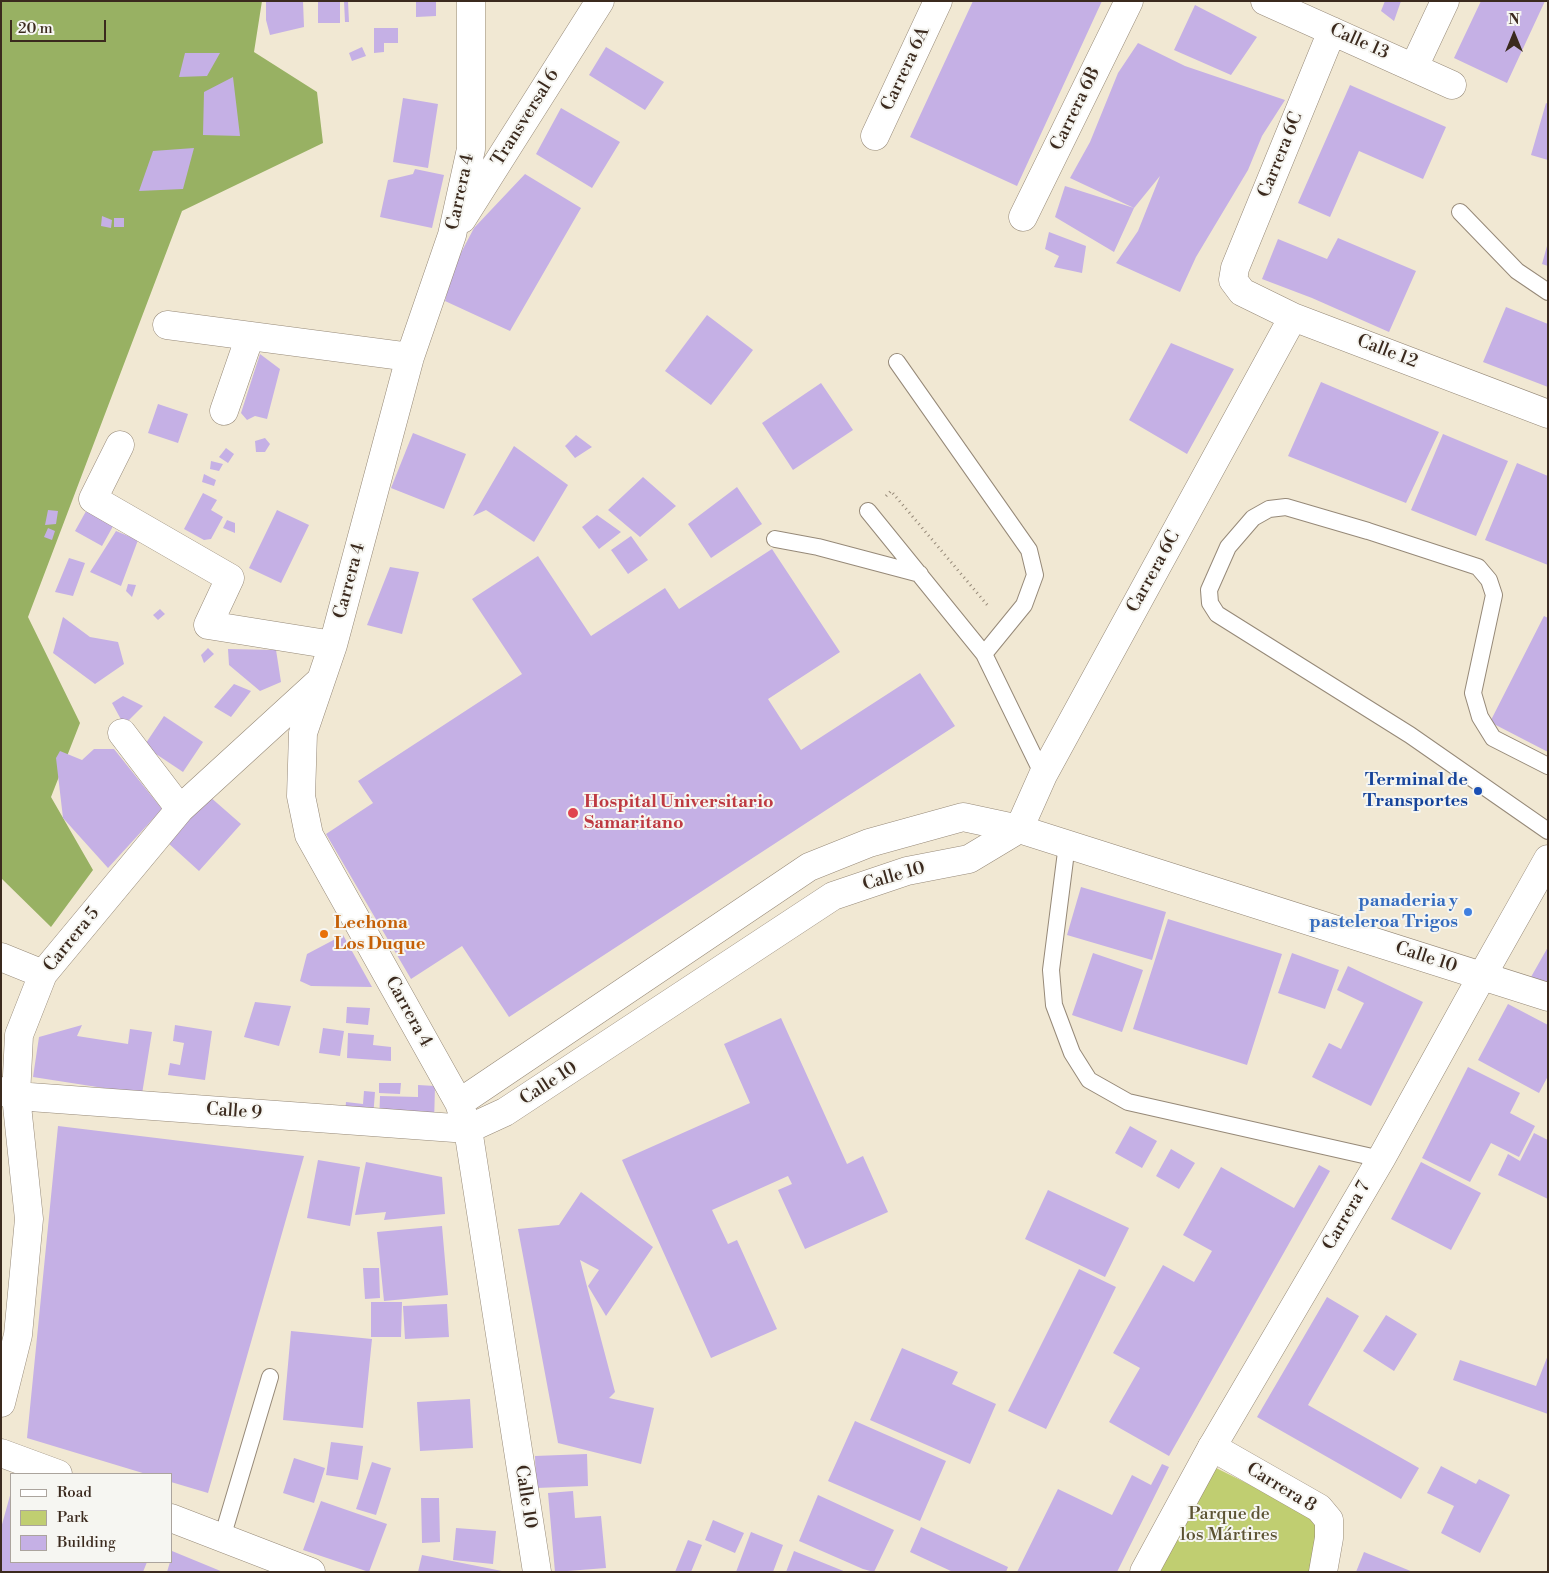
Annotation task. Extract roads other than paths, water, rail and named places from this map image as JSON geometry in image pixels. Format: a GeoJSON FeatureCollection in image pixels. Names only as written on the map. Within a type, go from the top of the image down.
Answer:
{"type":"FeatureCollection","features":[{"type":"Feature","properties":{"kind":"street","name":"Carrera 4"},"geometry":{"type":"LineString","coordinates":[[468,1129],[459,1103],[309,835],[301,796],[304,733],[333,644],[410,358],[452,235],[471,149],[471,1]]}},
{"type":"Feature","properties":{"kind":"street","name":"Transversal 6"},"geometry":{"type":"LineString","coordinates":[[452,235],[600,1]]}},
{"type":"Feature","properties":{"kind":"street","name":"Carrera 6A"},"geometry":{"type":"LineString","coordinates":[[876,136],[938,1]]}},
{"type":"Feature","properties":{"kind":"street","name":"Carrera 6B"},"geometry":{"type":"LineString","coordinates":[[1023,217],[1129,1]]}},
{"type":"Feature","properties":{"kind":"street","name":"Calle 13"},"geometry":{"type":"LineString","coordinates":[[1266,1],[1452,85]]}},
{"type":"Feature","properties":{"kind":"street"},"geometry":{"type":"LineString","coordinates":[[1414,67],[1445,1]]}},
{"type":"Feature","properties":{"kind":"street","name":"Carrera 6C"},"geometry":{"type":"LineString","coordinates":[[1233,280],[1235,268],[1332,31]]}},
{"type":"Feature","properties":{"kind":"street","name":"Calle 12"},"geometry":{"type":"LineString","coordinates":[[1233,280],[1242,292],[1293,316],[1548,414]]}},
{"type":"Feature","properties":{"kind":"street","name":"Carrera 6C"},"geometry":{"type":"LineString","coordinates":[[1019,829],[1043,775],[1293,316]]}},
{"type":"Feature","properties":{"kind":"street"},"geometry":{"type":"LineString","coordinates":[[167,324],[410,358]]}},
{"type":"Feature","properties":{"kind":"street"},"geometry":{"type":"LineString","coordinates":[[224,411],[250,336]]}},
{"type":"Feature","properties":{"kind":"street"},"geometry":{"type":"LineString","coordinates":[[120,445],[93,499],[230,578],[208,625],[333,644]]}},
{"type":"Feature","properties":{"kind":"street","name":"Carrera 5"},"geometry":{"type":"LineString","coordinates":[[1,1403],[18,1334],[29,1219],[8,1094],[19,1035],[43,974],[180,809],[321,680]]}},
{"type":"Feature","properties":{"kind":"street"},"geometry":{"type":"LineString","coordinates":[[122,733],[180,809]]}},
{"type":"Feature","properties":{"kind":"street","name":"Calle 10"},"geometry":{"type":"LineString","coordinates":[[459,1103],[809,867],[869,843],[963,817],[1019,829],[1548,997]]}},
{"type":"Feature","properties":{"kind":"street","name":"Calle 10"},"geometry":{"type":"LineString","coordinates":[[537,1572],[468,1129],[506,1112],[833,896],[907,871],[969,859],[1019,829]]}},
{"type":"Feature","properties":{"kind":"street","name":"Carrera 7"},"geometry":{"type":"LineString","coordinates":[[1144,1572],[1212,1447],[1381,1159],[1548,859]]}},
{"type":"Feature","properties":{"kind":"street"},"geometry":{"type":"LineString","coordinates":[[1,957],[43,974]]}},
{"type":"Feature","properties":{"kind":"street","name":"Calle 9"},"geometry":{"type":"LineString","coordinates":[[8,1094],[468,1129]]}},
{"type":"Feature","properties":{"kind":"street","name":"Carrera 8"},"geometry":{"type":"LineString","coordinates":[[1212,1447],[1319,1508],[1329,1520],[1329,1538],[1323,1572]]}},
{"type":"Feature","properties":{"kind":"street"},"geometry":{"type":"LineString","coordinates":[[1,1453],[55,1473]]}},
{"type":"Feature","properties":{"kind":"street"},"geometry":{"type":"LineString","coordinates":[[172,1518],[311,1572]]}},
{"type":"Feature","properties":{"kind":"lane"},"geometry":{"type":"LineString","coordinates":[[1460,212],[1517,271],[1548,292]]}},
{"type":"Feature","properties":{"kind":"lane"},"geometry":{"type":"LineString","coordinates":[[897,362],[1029,550],[1035,575],[1024,605],[984,654]]}},
{"type":"Feature","properties":{"kind":"lane"},"geometry":{"type":"LineString","coordinates":[[1548,766],[1493,738],[1480,717],[1473,694],[1494,595],[1488,580],[1478,568],[1368,531],[1286,507],[1269,509],[1253,518],[1228,547],[1209,590],[1210,603],[1217,614],[1410,736],[1548,830]]}},
{"type":"Feature","properties":{"kind":"lane"},"geometry":{"type":"LineString","coordinates":[[868,511],[984,654],[1043,775]]}},
{"type":"Feature","properties":{"kind":"lane"},"geometry":{"type":"LineString","coordinates":[[775,539],[818,547],[920,574]]}},
{"type":"Feature","properties":{"kind":"lane"},"geometry":{"type":"LineString","coordinates":[[1067,844],[1051,970],[1054,1005],[1072,1053],[1089,1080],[1128,1102],[1381,1159]]}},
{"type":"Feature","properties":{"kind":"lane"},"geometry":{"type":"LineString","coordinates":[[222,1538],[270,1377]]}},
{"type":"Feature","properties":{"kind":"place","name":"Terminal de Transportes"},"geometry":{"type":"Point","coordinates":[1478,791]}},
{"type":"Feature","properties":{"kind":"place","name":"Hospital Universitario Samaritano"},"geometry":{"type":"Point","coordinates":[573,813]}},
{"type":"Feature","properties":{"kind":"place","name":"panaderia y pasteleroa Trigos"},"geometry":{"type":"Point","coordinates":[1468,912]}},
{"type":"Feature","properties":{"kind":"place","name":"Lechona Los Duque"},"geometry":{"type":"Point","coordinates":[324,934]}},
{"type":"Feature","properties":{"kind":"park label","name":"Parque de los Mártires"},"geometry":{"type":"Point","coordinates":[1229,1525]}}]}
